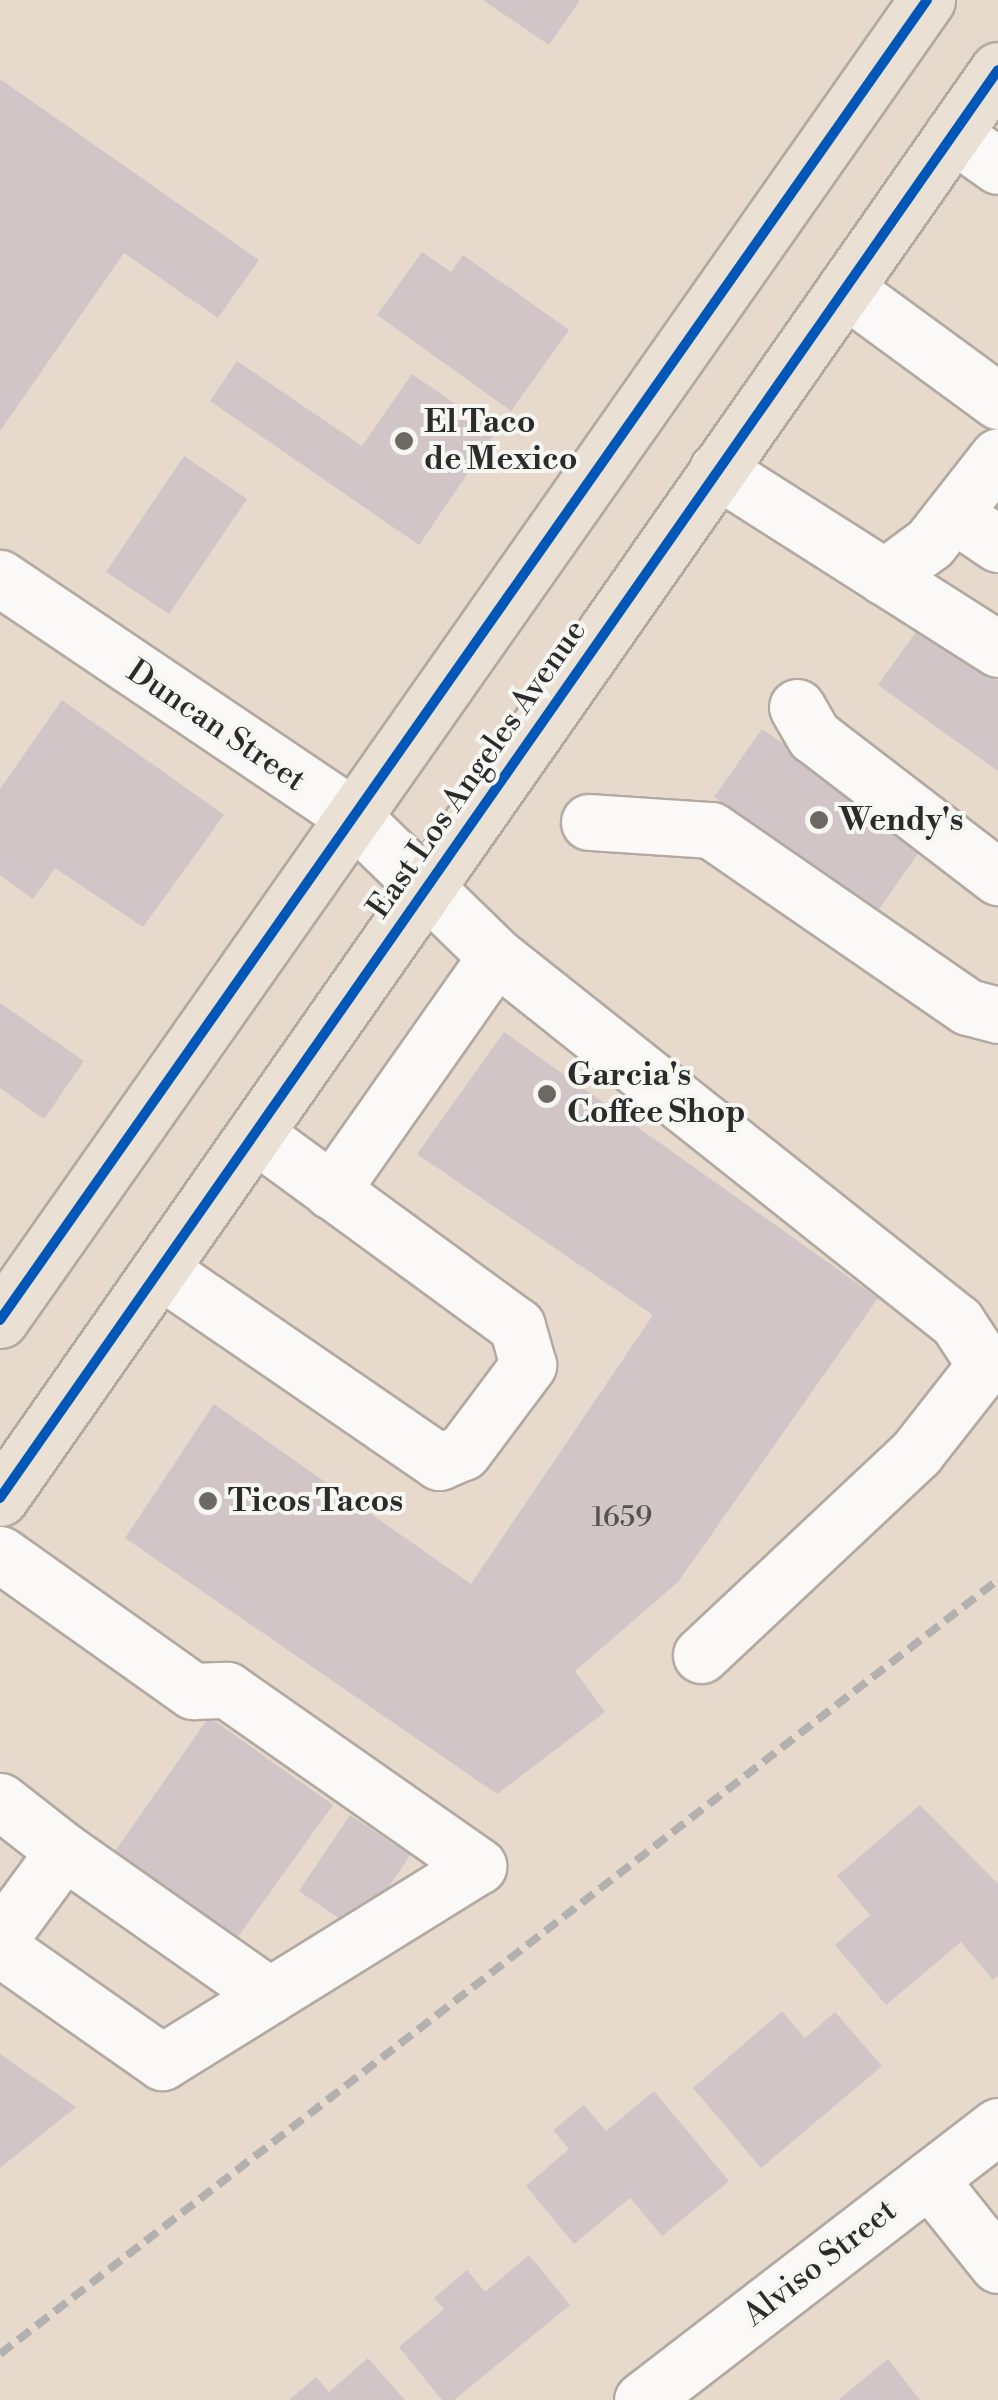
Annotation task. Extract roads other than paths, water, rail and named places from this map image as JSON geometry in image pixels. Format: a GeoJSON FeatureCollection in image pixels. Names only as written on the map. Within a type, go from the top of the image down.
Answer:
{"type":"FeatureCollection","features":[{"type":"Feature","properties":{"kind":"main road"},"geometry":{"type":"LineString","coordinates":[[0,1320],[350,815],[927,0]]}},
{"type":"Feature","properties":{"kind":"main road","name":"East Los Angeles Avenue"},"geometry":{"type":"LineString","coordinates":[[10,1465],[160,1270],[423,887],[998,70]]}},
{"type":"Feature","properties":{"kind":"street"},"geometry":{"type":"LineString","coordinates":[[953,134],[998,166]]}},
{"type":"Feature","properties":{"kind":"street"},"geometry":{"type":"LineString","coordinates":[[845,289],[998,401]]}},
{"type":"Feature","properties":{"kind":"street"},"geometry":{"type":"LineString","coordinates":[[884,577],[976,529],[998,456]]}},
{"type":"Feature","properties":{"kind":"street"},"geometry":{"type":"LineString","coordinates":[[717,470],[998,649]]}},
{"type":"Feature","properties":{"kind":"street","name":"Duncan Street"},"geometry":{"type":"LineString","coordinates":[[0,578],[350,815],[496,956],[957,1322],[985,1364],[916,1454],[700,1655]]}},
{"type":"Feature","properties":{"kind":"street"},"geometry":{"type":"LineString","coordinates":[[797,707],[814,736],[998,877]]}},
{"type":"Feature","properties":{"kind":"street"},"geometry":{"type":"LineString","coordinates":[[589,822],[711,830],[968,1007],[998,1015]]}},
{"type":"Feature","properties":{"kind":"street"},"geometry":{"type":"LineString","coordinates":[[331,1191],[496,956]]}},
{"type":"Feature","properties":{"kind":"street"},"geometry":{"type":"LineString","coordinates":[[160,1270],[439,1462],[463,1452],[528,1365],[518,1326],[255,1134]]}},
{"type":"Feature","properties":{"kind":"street"},"geometry":{"type":"LineString","coordinates":[[0,1554],[192,1691],[227,1690],[478,1866],[162,2062],[0,1948]]}},
{"type":"Feature","properties":{"kind":"street"},"geometry":{"type":"LineString","coordinates":[[0,1801],[64,1851],[269,1995]]}},
{"type":"Feature","properties":{"kind":"street"},"geometry":{"type":"LineString","coordinates":[[0,1938],[64,1851]]}},
{"type":"Feature","properties":{"kind":"street","name":"Alviso Street"},"geometry":{"type":"LineString","coordinates":[[642,2400],[998,2126]]}},
{"type":"Feature","properties":{"kind":"street"},"geometry":{"type":"LineString","coordinates":[[929,2179],[998,2265]]}},
{"type":"Feature","properties":{"kind":"railway"},"geometry":{"type":"LineString","coordinates":[[0,2354],[998,1580]]}},
{"type":"Feature","properties":{"kind":"place","name":"El Taco de Mexico"},"geometry":{"type":"Point","coordinates":[404,441]}},
{"type":"Feature","properties":{"kind":"place","name":"Wendy's"},"geometry":{"type":"Point","coordinates":[819,820]}},
{"type":"Feature","properties":{"kind":"place","name":"Garcia's Coffee Shop"},"geometry":{"type":"Point","coordinates":[547,1094]}},
{"type":"Feature","properties":{"kind":"place","name":"Ticos Tacos"},"geometry":{"type":"Point","coordinates":[208,1501]}}]}
